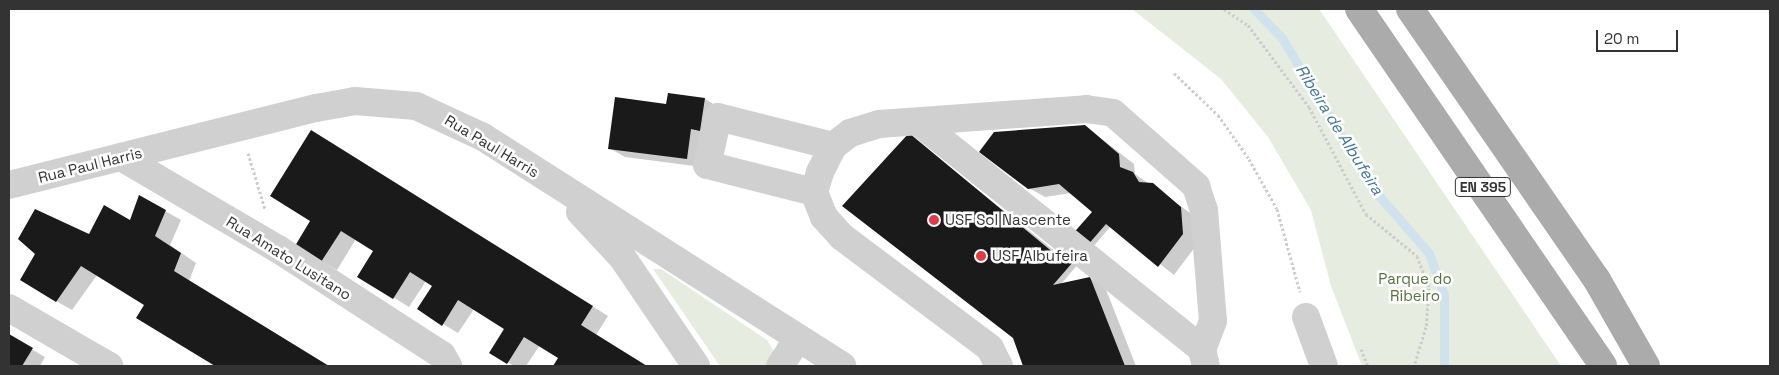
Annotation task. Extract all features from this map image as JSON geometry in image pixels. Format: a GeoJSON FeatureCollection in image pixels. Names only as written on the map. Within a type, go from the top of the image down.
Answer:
{"type":"FeatureCollection","features":[{"type":"Feature","properties":{"kind":"main road","name":"EN 395"},"geometry":{"type":"LineString","coordinates":[[1359,9],[1603,366]]}},
{"type":"Feature","properties":{"kind":"main road","name":"EN 395"},"geometry":{"type":"LineString","coordinates":[[1410,9],[1597,280],[1646,366]]}},
{"type":"Feature","properties":{"kind":"street","name":"Rua Paul Harris"},"geometry":{"type":"LineString","coordinates":[[9,185],[240,126],[355,101],[416,106],[483,137],[798,338],[830,363]]}},
{"type":"Feature","properties":{"kind":"street"},"geometry":{"type":"LineString","coordinates":[[921,124],[1204,358],[1214,320],[1204,210],[1196,186],[1113,113],[1086,109],[921,124],[879,124],[850,133],[834,146],[814,192],[824,217],[842,237],[990,348],[999,366]]}},
{"type":"Feature","properties":{"kind":"street"},"geometry":{"type":"LineString","coordinates":[[814,192],[707,166],[718,117],[834,146]]}},
{"type":"Feature","properties":{"kind":"street","name":"Rua Amato Lusitano"},"geometry":{"type":"LineString","coordinates":[[122,157],[278,249],[442,355],[448,366]]}},
{"type":"Feature","properties":{"kind":"street"},"geometry":{"type":"LineString","coordinates":[[556,185],[622,257],[696,366]]}},
{"type":"Feature","properties":{"kind":"street"},"geometry":{"type":"LineString","coordinates":[[9,308],[73,357],[109,366]]}},
{"type":"Feature","properties":{"kind":"street"},"geometry":{"type":"LineString","coordinates":[[1306,317],[1324,366]]}},
{"type":"Feature","properties":{"kind":"street"},"geometry":{"type":"LineString","coordinates":[[780,366],[798,338]]}},
{"type":"Feature","properties":{"kind":"path"},"geometry":{"type":"LineString","coordinates":[[1224,9],[1248,25],[1309,107],[1366,214],[1417,256],[1429,288],[1426,327],[1414,366]]}},
{"type":"Feature","properties":{"kind":"path"},"geometry":{"type":"LineString","coordinates":[[1174,72],[1218,115],[1277,209],[1306,317]]}},
{"type":"Feature","properties":{"kind":"path"},"geometry":{"type":"LineString","coordinates":[[240,126],[278,249]]}},
{"type":"Feature","properties":{"kind":"path"},"geometry":{"type":"LineString","coordinates":[[1361,349],[1368,366]]}},
{"type":"Feature","properties":{"kind":"green space","name":"Parque do Ribeiro"},"geometry":{"type":"Polygon","coordinates":[[[1132,9],[1319,9],[1561,366],[1362,366],[1331,286],[1311,210],[1268,137],[1221,79],[1132,9]]]}},
{"type":"Feature","properties":{"kind":"green space"},"geometry":{"type":"Polygon","coordinates":[[[653,269],[661,269],[767,340],[773,350],[771,366],[720,366],[653,269]]]}},
{"type":"Feature","properties":{"kind":"building"},"geometry":{"type":"Polygon","coordinates":[[[668,93],[705,98],[700,131],[691,129],[687,159],[608,149],[615,97],[666,104],[668,93]]]}},
{"type":"Feature","properties":{"kind":"building"},"geometry":{"type":"Polygon","coordinates":[[[1085,125],[1119,154],[1120,167],[1133,172],[1139,182],[1153,183],[1181,207],[1183,234],[1158,267],[1106,224],[1053,285],[1090,277],[1125,366],[1023,366],[1013,338],[842,206],[909,133],[1055,254],[1092,212],[1059,184],[1028,189],[979,152],[994,132],[1085,125]]]}},
{"type":"Feature","properties":{"kind":"building"},"geometry":{"type":"Polygon","coordinates":[[[311,130],[593,306],[581,325],[647,366],[553,366],[558,358],[524,337],[507,364],[489,353],[504,329],[458,300],[442,326],[417,309],[432,286],[410,272],[393,299],[357,277],[373,251],[341,231],[321,262],[295,246],[310,221],[270,196],[311,130]]]}},
{"type":"Feature","properties":{"kind":"building"},"geometry":{"type":"Polygon","coordinates":[[[139,195],[166,210],[155,236],[181,253],[174,271],[329,366],[215,366],[136,318],[144,305],[81,266],[56,302],[20,280],[35,254],[18,239],[35,209],[89,234],[104,205],[130,220],[139,195]]]}},
{"type":"Feature","properties":{"kind":"building"},"geometry":{"type":"Polygon","coordinates":[[[9,334],[33,348],[22,366],[9,366],[9,334]]]}},
{"type":"Feature","properties":{"kind":"waterway","name":"Ribeira de Albufeira"},"geometry":{"type":"LineString","coordinates":[[1254,9],[1282,38],[1373,189],[1429,253],[1444,295],[1444,366]]}},
{"type":"Feature","properties":{"kind":"place","name":"USF Sol Nascente"},"geometry":{"type":"Point","coordinates":[934,220]}},
{"type":"Feature","properties":{"kind":"place","name":"USF Albufeira"},"geometry":{"type":"Point","coordinates":[981,256]}}]}
